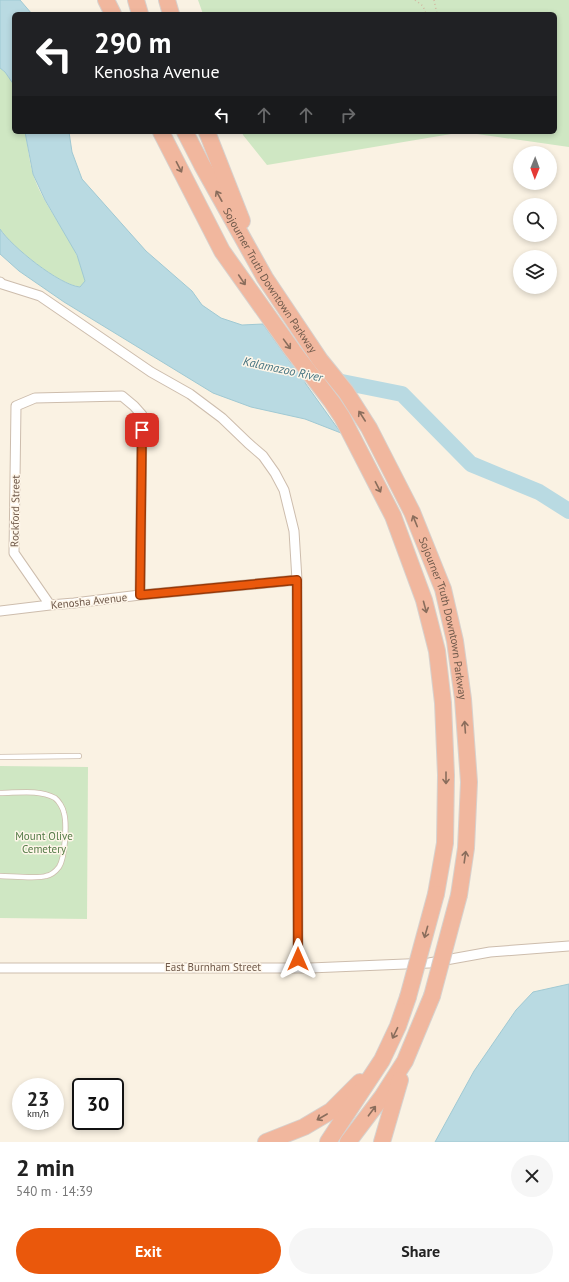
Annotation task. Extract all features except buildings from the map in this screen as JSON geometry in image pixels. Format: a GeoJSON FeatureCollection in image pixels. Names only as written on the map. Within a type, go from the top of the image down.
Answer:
{"type":"FeatureCollection","features":[{"type":"Feature","properties":{"kind":"highway"},"geometry":{"type":"LineString","coordinates":[[106,0],[111,12]]}},
{"type":"Feature","properties":{"kind":"highway"},"geometry":{"type":"LineString","coordinates":[[113,0],[117,12]]}},
{"type":"Feature","properties":{"kind":"highway"},"geometry":{"type":"LineString","coordinates":[[136,0],[139,12]]}},
{"type":"Feature","properties":{"kind":"highway"},"geometry":{"type":"LineString","coordinates":[[166,0],[170,12]]}},
{"type":"Feature","properties":{"kind":"highway","name":"Sojourner Truth Downtown Parkway"},"geometry":{"type":"LineString","coordinates":[[162,134],[222,251],[264,312],[342,417],[393,516],[424,600],[437,651],[443,703],[446,775],[445,843],[436,894],[408,996],[398,1026],[380,1061],[328,1142]]}},
{"type":"Feature","properties":{"kind":"highway","name":"Sojourner Truth Downtown Parkway"},"geometry":{"type":"LineString","coordinates":[[187,134],[202,166],[265,278],[320,360],[346,392],[370,428],[412,512],[443,589],[455,640],[463,699],[469,782],[466,848],[459,896],[432,996],[405,1061],[382,1097],[348,1142]]}},
{"type":"Feature","properties":{"kind":"highway"},"geometry":{"type":"LineString","coordinates":[[208,134],[265,278]]}},
{"type":"Feature","properties":{"kind":"highway"},"geometry":{"type":"LineString","coordinates":[[266,1142],[304,1127],[331,1111],[380,1061]]}},
{"type":"Feature","properties":{"kind":"highway"},"geometry":{"type":"LineString","coordinates":[[382,1142],[405,1061]]}},
{"type":"Feature","properties":{"kind":"street"},"geometry":{"type":"LineString","coordinates":[[0,282],[2,284],[40,296],[151,372],[190,394],[222,418],[263,456],[275,473],[284,490],[294,531],[297,580],[298,959],[296,967]]}},
{"type":"Feature","properties":{"kind":"street","name":"Rockford Street"},"geometry":{"type":"LineString","coordinates":[[50,604],[14,553],[16,406],[35,398],[122,396],[142,415],[140,595]]}},
{"type":"Feature","properties":{"kind":"street","name":"Kenosha Avenue"},"geometry":{"type":"LineString","coordinates":[[0,611],[50,604],[74,603],[297,580]]}},
{"type":"Feature","properties":{"kind":"street","name":"East Burnham Street"},"geometry":{"type":"LineString","coordinates":[[0,968],[296,967],[429,963],[490,952],[569,946]]}},
{"type":"Feature","properties":{"kind":"lane"},"geometry":{"type":"LineString","coordinates":[[0,757],[79,756]]}},
{"type":"Feature","properties":{"kind":"lane"},"geometry":{"type":"LineString","coordinates":[[0,794],[39,793],[56,799],[61,805],[64,813],[65,827],[65,846],[62,858],[59,867],[52,873],[45,877],[0,876]]}},
{"type":"Feature","properties":{"kind":"path"},"geometry":{"type":"LineString","coordinates":[[415,0],[423,6],[425,12]]}},
{"type":"Feature","properties":{"kind":"path"},"geometry":{"type":"LineString","coordinates":[[434,0],[437,12]]}},
{"type":"Feature","properties":{"kind":"green space"},"geometry":{"type":"Polygon","coordinates":[[[198,0],[569,0],[569,147],[477,134],[557,134],[557,12],[202,12],[198,0]]]}},
{"type":"Feature","properties":{"kind":"green space"},"geometry":{"type":"Polygon","coordinates":[[[0,68],[5,72],[12,82],[12,134],[25,134],[33,174],[38,188],[76,253],[85,281],[81,287],[72,285],[49,272],[36,264],[14,245],[0,229],[0,68]]]}},
{"type":"Feature","properties":{"kind":"green space"},"geometry":{"type":"Polygon","coordinates":[[[243,134],[451,134],[267,165],[243,134]]]}},
{"type":"Feature","properties":{"kind":"green space","name":"Mount Olive Cemetery"},"geometry":{"type":"Polygon","coordinates":[[[0,766],[88,767],[87,919],[0,918],[0,766]]]}},
{"type":"Feature","properties":{"kind":"water"},"geometry":{"type":"Polygon","coordinates":[[[0,0],[20,0],[30,12],[12,12],[12,82],[5,72],[0,68],[0,0]]]}},
{"type":"Feature","properties":{"kind":"water"},"geometry":{"type":"Polygon","coordinates":[[[25,134],[69,134],[72,152],[82,179],[146,251],[192,291],[202,305],[221,318],[242,325],[263,324],[341,433],[305,419],[251,407],[213,393],[64,302],[19,271],[0,254],[0,229],[14,245],[48,272],[71,285],[80,287],[85,281],[77,255],[45,200],[33,174],[25,134]]]}},
{"type":"Feature","properties":{"kind":"water"},"geometry":{"type":"Polygon","coordinates":[[[569,984],[569,1142],[435,1142],[474,1071],[516,1010],[533,992],[569,984]]]}},
{"type":"Feature","properties":{"kind":"waterway","name":"Kalamazoo River"},"geometry":{"type":"LineString","coordinates":[[277,369],[402,394],[471,464],[539,492],[569,511]]}},
{"type":"Feature","properties":{"kind":"route"},"geometry":{"type":"LineString","coordinates":[[142,430],[140,595],[297,580],[298,959]]}}]}
